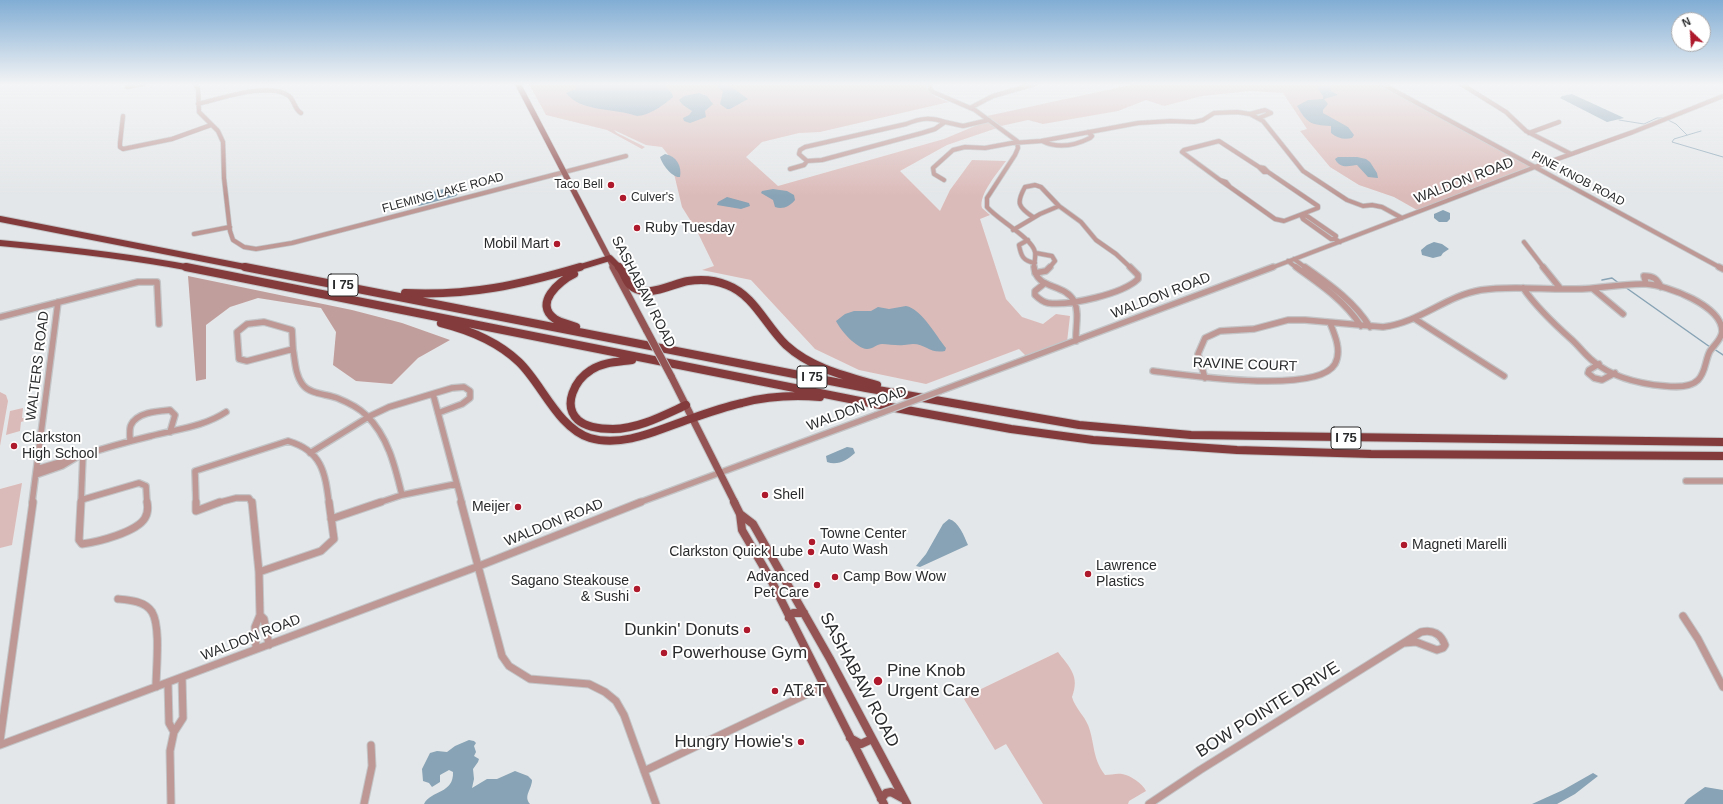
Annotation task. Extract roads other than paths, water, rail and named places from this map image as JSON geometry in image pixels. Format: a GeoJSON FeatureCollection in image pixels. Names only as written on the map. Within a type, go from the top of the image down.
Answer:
{"type":"FeatureCollection","features":[{"type":"Feature","properties":{"kind":"highway","name":"I 75"},"geometry":{"type":"LineString","coordinates":[[0,219],[345,285],[866,388],[907,394],[971,407],[1079,424],[1191,435],[1280,438],[1723,442]]}},
{"type":"Feature","properties":{"kind":"highway","name":"I 75"},"geometry":{"type":"LineString","coordinates":[[0,243],[116,254],[295,288],[388,308],[653,360],[717,371],[883,406],[1004,428],[1064,436],[1193,448],[1371,454],[1723,456]]}},
{"type":"Feature","properties":{"kind":"highway"},"geometry":{"type":"LineString","coordinates":[[345,285],[426,294],[470,293],[525,284],[611,260]]}},
{"type":"Feature","properties":{"kind":"highway"},"geometry":{"type":"LineString","coordinates":[[601,336],[555,318],[549,311],[547,304],[548,297],[552,289],[565,277],[611,260]]}},
{"type":"Feature","properties":{"kind":"highway"},"geometry":{"type":"LineString","coordinates":[[611,260],[620,268],[628,284],[640,290],[655,290],[680,283],[699,280],[715,281],[731,286],[745,296],[786,345],[808,362],[844,376],[907,394]]}},
{"type":"Feature","properties":{"kind":"highway"},"geometry":{"type":"LineString","coordinates":[[388,308],[398,312],[461,328],[498,345],[523,366],[572,428],[588,437],[610,441],[629,439],[739,403],[789,396],[828,398],[883,406]]}},
{"type":"Feature","properties":{"kind":"highway"},"geometry":{"type":"LineString","coordinates":[[653,360],[625,360],[610,362],[598,366],[584,375],[574,385],[570,396],[570,406],[575,415],[590,426],[614,429],[631,426],[686,405]]}},
{"type":"Feature","properties":{"kind":"main road","name":"SASHABAW ROAD"},"geometry":{"type":"LineString","coordinates":[[538,122],[693,418],[740,514],[742,530],[790,618],[882,801]]}},
{"type":"Feature","properties":{"kind":"main road","name":"SASHABAW ROAD"},"geometry":{"type":"LineString","coordinates":[[740,514],[753,524],[804,614],[906,802]]}},
{"type":"Feature","properties":{"kind":"main road"},"geometry":{"type":"LineString","coordinates":[[753,549],[764,544]]}},
{"type":"Feature","properties":{"kind":"main road"},"geometry":{"type":"LineString","coordinates":[[790,618],[791,614],[795,612],[804,614]]}},
{"type":"Feature","properties":{"kind":"main road"},"geometry":{"type":"LineString","coordinates":[[850,738],[861,744],[872,739]]}},
{"type":"Feature","properties":{"kind":"main road"},"geometry":{"type":"LineString","coordinates":[[882,801],[885,793],[891,791],[906,802]]}},
{"type":"Feature","properties":{"kind":"street"},"geometry":{"type":"LineString","coordinates":[[122,122],[120,147],[123,149],[172,139],[211,125]]}},
{"type":"Feature","properties":{"kind":"street"},"geometry":{"type":"LineString","coordinates":[[194,234],[230,227],[223,164],[223,142],[218,131],[208,122]]}},
{"type":"Feature","properties":{"kind":"street"},"geometry":{"type":"LineString","coordinates":[[807,161],[799,154],[800,150],[805,147],[911,122]]}},
{"type":"Feature","properties":{"kind":"street"},"geometry":{"type":"LineString","coordinates":[[790,169],[804,165],[807,161],[822,160],[922,133],[935,129],[946,122],[963,126],[980,122]]}},
{"type":"Feature","properties":{"kind":"street"},"geometry":{"type":"LineString","coordinates":[[992,122],[1013,137],[1018,148],[986,202],[989,210],[1013,230],[1028,240],[1036,253],[1035,272],[1039,279],[1065,293],[1074,301],[1076,341]]}},
{"type":"Feature","properties":{"kind":"street"},"geometry":{"type":"LineString","coordinates":[[944,180],[934,174],[933,168],[953,150],[965,147],[985,148],[1042,141],[1138,123],[1163,122]]}},
{"type":"Feature","properties":{"kind":"street"},"geometry":{"type":"LineString","coordinates":[[1183,122],[1196,122]]}},
{"type":"Feature","properties":{"kind":"street"},"geometry":{"type":"LineString","coordinates":[[1263,122],[1309,175],[1353,203],[1363,206],[1372,205],[1382,207],[1402,218]]}},
{"type":"Feature","properties":{"kind":"street","name":"PINE KNOB ROAD"},"geometry":{"type":"LineString","coordinates":[[1451,122],[1723,269]]}},
{"type":"Feature","properties":{"kind":"street"},"geometry":{"type":"LineString","coordinates":[[1517,122],[1530,133],[1571,154]]}},
{"type":"Feature","properties":{"kind":"street"},"geometry":{"type":"LineString","coordinates":[[1530,133],[1559,122]]}},
{"type":"Feature","properties":{"kind":"street","name":"WALDON ROAD"},"geometry":{"type":"LineString","coordinates":[[0,744],[182,678],[480,566],[636,504],[1076,341],[1659,122]]}},
{"type":"Feature","properties":{"kind":"street"},"geometry":{"type":"LineString","coordinates":[[1042,141],[1052,145],[1074,144],[1090,138],[1092,136],[1088,132]]}},
{"type":"Feature","properties":{"kind":"street"},"geometry":{"type":"LineString","coordinates":[[1301,215],[1315,210],[1318,206],[1264,168],[1219,141],[1216,140],[1182,152],[1224,184],[1275,219],[1284,221],[1301,215],[1307,216],[1336,236],[1335,239],[1340,242]]}},
{"type":"Feature","properties":{"kind":"street","name":"FLEMING LAKE ROAD"},"geometry":{"type":"LineString","coordinates":[[230,227],[233,240],[244,247],[265,248],[626,156]]}},
{"type":"Feature","properties":{"kind":"street"},"geometry":{"type":"LineString","coordinates":[[1033,217],[1018,204],[1020,195],[1027,186],[1035,185],[1041,187],[1059,206],[1081,222],[1096,240],[1116,254],[1138,275],[1138,279],[1132,286],[1103,296],[1052,303],[1046,303],[1034,295],[1035,291],[1045,282]]}},
{"type":"Feature","properties":{"kind":"street"},"geometry":{"type":"LineString","coordinates":[[1013,230],[1025,224],[1043,211],[1059,206]]}},
{"type":"Feature","properties":{"kind":"street"},"geometry":{"type":"LineString","coordinates":[[1028,240],[1019,245],[1021,256],[1028,262],[1036,263]]}},
{"type":"Feature","properties":{"kind":"street"},"geometry":{"type":"LineString","coordinates":[[1524,242],[1560,288]]}},
{"type":"Feature","properties":{"kind":"street"},"geometry":{"type":"LineString","coordinates":[[1035,272],[1046,271],[1055,261],[1052,256],[1036,253]]}},
{"type":"Feature","properties":{"kind":"street"},"geometry":{"type":"LineString","coordinates":[[1294,259],[1354,305],[1364,315],[1370,326]]}},
{"type":"Feature","properties":{"kind":"street"},"geometry":{"type":"LineString","coordinates":[[1288,261],[1325,289],[1356,316],[1361,326]]}},
{"type":"Feature","properties":{"kind":"street"},"geometry":{"type":"LineString","coordinates":[[1646,284],[1644,276],[1649,276],[1657,279],[1661,287]]}},
{"type":"Feature","properties":{"kind":"street"},"geometry":{"type":"LineString","coordinates":[[0,316],[138,282],[157,282],[159,324]]}},
{"type":"Feature","properties":{"kind":"street"},"geometry":{"type":"LineString","coordinates":[[1206,378],[1198,354],[1205,338],[1213,333],[1230,330],[1254,329],[1288,320],[1330,322],[1361,326],[1395,326],[1415,319],[1463,295],[1480,290],[1523,288],[1593,288],[1646,284],[1661,287],[1683,295],[1700,304],[1710,311],[1722,325],[1722,332],[1718,342],[1710,350],[1702,373],[1697,381],[1687,385],[1674,387],[1656,386],[1638,382],[1615,373],[1599,364],[1548,320],[1523,288]]}},
{"type":"Feature","properties":{"kind":"street"},"geometry":{"type":"LineString","coordinates":[[1325,289],[1331,287]]}},
{"type":"Feature","properties":{"kind":"street"},"geometry":{"type":"LineString","coordinates":[[1593,288],[1614,308],[1623,314]]}},
{"type":"Feature","properties":{"kind":"street","name":"WALTERS ROAD"},"geometry":{"type":"LineString","coordinates":[[0,741],[37,472],[58,302]]}},
{"type":"Feature","properties":{"kind":"street"},"geometry":{"type":"LineString","coordinates":[[1415,319],[1504,376]]}},
{"type":"Feature","properties":{"kind":"street"},"geometry":{"type":"LineString","coordinates":[[294,349],[261,359],[247,361],[239,359],[236,332],[246,324],[256,322],[292,330],[298,378],[304,386],[345,400],[370,416],[387,440],[402,495]]}},
{"type":"Feature","properties":{"kind":"street","name":"RAVINE COURT"},"geometry":{"type":"LineString","coordinates":[[1153,371],[1206,378],[1278,381],[1314,378],[1326,374],[1335,366],[1339,351],[1330,322]]}},
{"type":"Feature","properties":{"kind":"street"},"geometry":{"type":"LineString","coordinates":[[1599,364],[1589,370],[1588,373],[1594,378],[1602,380],[1615,373]]}},
{"type":"Feature","properties":{"kind":"street"},"geometry":{"type":"LineString","coordinates":[[310,454],[370,416],[389,408],[452,388],[464,387],[470,391],[470,398],[462,404],[438,413]]}},
{"type":"Feature","properties":{"kind":"street"},"geometry":{"type":"LineString","coordinates":[[433,394],[456,484],[480,566],[502,656],[509,666],[530,679],[589,684],[605,692],[616,701],[622,710],[656,804]]}},
{"type":"Feature","properties":{"kind":"street"},"geometry":{"type":"LineString","coordinates":[[130,441],[130,425],[135,419],[163,410],[170,410],[175,415],[170,432]]}},
{"type":"Feature","properties":{"kind":"street"},"geometry":{"type":"LineString","coordinates":[[37,472],[62,466],[80,456],[130,441],[205,424],[226,412]]}},
{"type":"Feature","properties":{"kind":"street"},"geometry":{"type":"LineString","coordinates":[[256,649],[256,621],[260,615],[259,572],[254,506],[252,500],[247,497],[239,497],[196,511],[195,471],[288,441],[302,445],[319,461],[326,476],[334,538],[328,545],[313,554],[259,572]]}},
{"type":"Feature","properties":{"kind":"street"},"geometry":{"type":"LineString","coordinates":[[80,456],[81,500],[78,540],[82,544],[134,528],[141,523],[147,513],[146,486],[139,483],[81,500]]}},
{"type":"Feature","properties":{"kind":"street"},"geometry":{"type":"LineString","coordinates":[[1686,481],[1723,481]]}},
{"type":"Feature","properties":{"kind":"street"},"geometry":{"type":"LineString","coordinates":[[331,519],[402,495],[456,484]]}},
{"type":"Feature","properties":{"kind":"street"},"geometry":{"type":"LineString","coordinates":[[118,599],[138,602],[152,612],[156,629],[156,687]]}},
{"type":"Feature","properties":{"kind":"street"},"geometry":{"type":"LineString","coordinates":[[260,615],[264,619],[269,645]]}},
{"type":"Feature","properties":{"kind":"street"},"geometry":{"type":"LineString","coordinates":[[1683,616],[1698,639],[1723,687]]}},
{"type":"Feature","properties":{"kind":"street","name":"BOW POINTE DRIVE"},"geometry":{"type":"LineString","coordinates":[[1149,804],[1200,770],[1421,632],[1433,630],[1444,639],[1445,645],[1444,648],[1440,650],[1434,650],[1421,643],[1413,641],[1404,643]]}},
{"type":"Feature","properties":{"kind":"street"},"geometry":{"type":"LineString","coordinates":[[171,804],[170,751],[174,732],[183,718],[182,678]]}},
{"type":"Feature","properties":{"kind":"street"},"geometry":{"type":"LineString","coordinates":[[168,683],[169,723],[174,732]]}},
{"type":"Feature","properties":{"kind":"street"},"geometry":{"type":"LineString","coordinates":[[644,771],[824,686]]}},
{"type":"Feature","properties":{"kind":"street"},"geometry":{"type":"LineString","coordinates":[[364,804],[368,792],[372,752],[371,745]]}},
{"type":"Feature","properties":{"kind":"water"},"geometry":{"type":"Polygon","coordinates":[[[1310,122],[1338,122],[1348,127],[1354,135],[1352,138],[1343,139],[1331,133],[1331,126],[1318,125],[1310,122]]]}},
{"type":"Feature","properties":{"kind":"water"},"geometry":{"type":"Polygon","coordinates":[[[665,154],[673,157],[678,162],[680,177],[677,177],[671,173],[663,163],[660,157],[665,154]]]}},
{"type":"Feature","properties":{"kind":"water"},"geometry":{"type":"Polygon","coordinates":[[[1338,157],[1357,157],[1366,159],[1370,162],[1377,173],[1378,178],[1368,177],[1357,165],[1342,166],[1335,159],[1338,157]]]}},
{"type":"Feature","properties":{"kind":"water"},"geometry":{"type":"Polygon","coordinates":[[[449,188],[455,188],[459,193],[456,196],[419,206],[417,204],[419,200],[427,195],[449,188]]]}},
{"type":"Feature","properties":{"kind":"water"},"geometry":{"type":"Polygon","coordinates":[[[773,189],[787,191],[794,195],[795,200],[786,207],[775,207],[773,200],[761,193],[762,191],[773,189]]]}},
{"type":"Feature","properties":{"kind":"water"},"geometry":{"type":"Polygon","coordinates":[[[727,197],[749,203],[750,206],[741,209],[717,205],[718,202],[727,197]]]}},
{"type":"Feature","properties":{"kind":"water"},"geometry":{"type":"Polygon","coordinates":[[[1443,210],[1450,213],[1450,219],[1447,222],[1439,222],[1434,218],[1434,214],[1443,210]]]}},
{"type":"Feature","properties":{"kind":"water"},"geometry":{"type":"Polygon","coordinates":[[[1434,242],[1442,244],[1449,249],[1441,256],[1433,258],[1422,255],[1421,250],[1434,242]]]}},
{"type":"Feature","properties":{"kind":"water"},"geometry":{"type":"Polygon","coordinates":[[[906,306],[912,308],[923,317],[946,348],[945,351],[940,352],[932,350],[917,344],[882,344],[869,349],[863,348],[858,346],[849,338],[836,321],[845,314],[854,311],[871,311],[878,307],[889,309],[906,306]]]}},
{"type":"Feature","properties":{"kind":"water"},"geometry":{"type":"Polygon","coordinates":[[[847,447],[853,448],[855,453],[849,458],[839,463],[827,462],[826,456],[847,447]]]}},
{"type":"Feature","properties":{"kind":"water"},"geometry":{"type":"Polygon","coordinates":[[[949,519],[956,523],[968,545],[920,567],[916,566],[926,554],[943,524],[949,519]]]}},
{"type":"Feature","properties":{"kind":"water"},"geometry":{"type":"Polygon","coordinates":[[[469,740],[476,743],[474,746],[476,752],[474,756],[479,759],[473,769],[474,779],[472,788],[487,779],[497,779],[515,771],[528,776],[532,780],[527,798],[530,804],[424,804],[432,796],[450,784],[453,772],[449,770],[440,775],[440,782],[432,787],[429,783],[423,781],[422,769],[430,753],[437,751],[447,752],[455,746],[469,740]]]}},
{"type":"Feature","properties":{"kind":"water"},"geometry":{"type":"Polygon","coordinates":[[[1593,773],[1598,776],[1575,794],[1557,804],[1532,804],[1563,790],[1593,773]]]}},
{"type":"Feature","properties":{"kind":"water"},"geometry":{"type":"Polygon","coordinates":[[[1705,787],[1723,790],[1723,804],[1684,804],[1688,799],[1705,787]]]}},
{"type":"Feature","properties":{"kind":"waterway"},"geometry":{"type":"LineString","coordinates":[[1628,122],[1644,124],[1649,122]]}},
{"type":"Feature","properties":{"kind":"waterway"},"geometry":{"type":"LineString","coordinates":[[1671,122],[1676,124],[1687,135]]}},
{"type":"Feature","properties":{"kind":"waterway"},"geometry":{"type":"LineString","coordinates":[[1701,131],[1674,139],[1672,142],[1723,157]]}},
{"type":"Feature","properties":{"kind":"waterway"},"geometry":{"type":"LineString","coordinates":[[1602,280],[1612,278],[1620,284]]}},
{"type":"Feature","properties":{"kind":"waterway"},"geometry":{"type":"LineString","coordinates":[[1625,287],[1710,347]]}},
{"type":"Feature","properties":{"kind":"waterway"},"geometry":{"type":"LineString","coordinates":[[1714,349],[1723,355]]}},
{"type":"Feature","properties":{"kind":"place","name":"Taco Bell"},"geometry":{"type":"Point","coordinates":[611,185]}},
{"type":"Feature","properties":{"kind":"place","name":"Culver's"},"geometry":{"type":"Point","coordinates":[623,198]}},
{"type":"Feature","properties":{"kind":"place","name":"Ruby Tuesday"},"geometry":{"type":"Point","coordinates":[637,228]}},
{"type":"Feature","properties":{"kind":"place","name":"Mobil Mart"},"geometry":{"type":"Point","coordinates":[557,244]}},
{"type":"Feature","properties":{"kind":"place","name":"Clarkston High School"},"geometry":{"type":"Point","coordinates":[14,446]}},
{"type":"Feature","properties":{"kind":"place","name":"Shell"},"geometry":{"type":"Point","coordinates":[765,495]}},
{"type":"Feature","properties":{"kind":"place","name":"Meijer"},"geometry":{"type":"Point","coordinates":[518,507]}},
{"type":"Feature","properties":{"kind":"place","name":"Towne Center Auto Wash"},"geometry":{"type":"Point","coordinates":[812,542]}},
{"type":"Feature","properties":{"kind":"place","name":"Magneti Marelli"},"geometry":{"type":"Point","coordinates":[1404,545]}},
{"type":"Feature","properties":{"kind":"place","name":"Clarkston Quick Lube"},"geometry":{"type":"Point","coordinates":[811,552]}},
{"type":"Feature","properties":{"kind":"place","name":"Lawrence Plastics"},"geometry":{"type":"Point","coordinates":[1088,574]}},
{"type":"Feature","properties":{"kind":"place","name":"Camp Bow Wow"},"geometry":{"type":"Point","coordinates":[835,577]}},
{"type":"Feature","properties":{"kind":"place","name":"Advanced Pet Care"},"geometry":{"type":"Point","coordinates":[817,585]}},
{"type":"Feature","properties":{"kind":"place","name":"Sagano Steakouse & Sushi"},"geometry":{"type":"Point","coordinates":[637,589]}},
{"type":"Feature","properties":{"kind":"place","name":"Dunkin' Donuts"},"geometry":{"type":"Point","coordinates":[747,630]}},
{"type":"Feature","properties":{"kind":"place","name":"Powerhouse Gym"},"geometry":{"type":"Point","coordinates":[664,653]}},
{"type":"Feature","properties":{"kind":"place","name":"Pine Knob Urgent Care"},"geometry":{"type":"Point","coordinates":[878,681]}},
{"type":"Feature","properties":{"kind":"place","name":"AT&T"},"geometry":{"type":"Point","coordinates":[775,691]}},
{"type":"Feature","properties":{"kind":"place","name":"Hungry Howie's"},"geometry":{"type":"Point","coordinates":[801,742]}}]}
